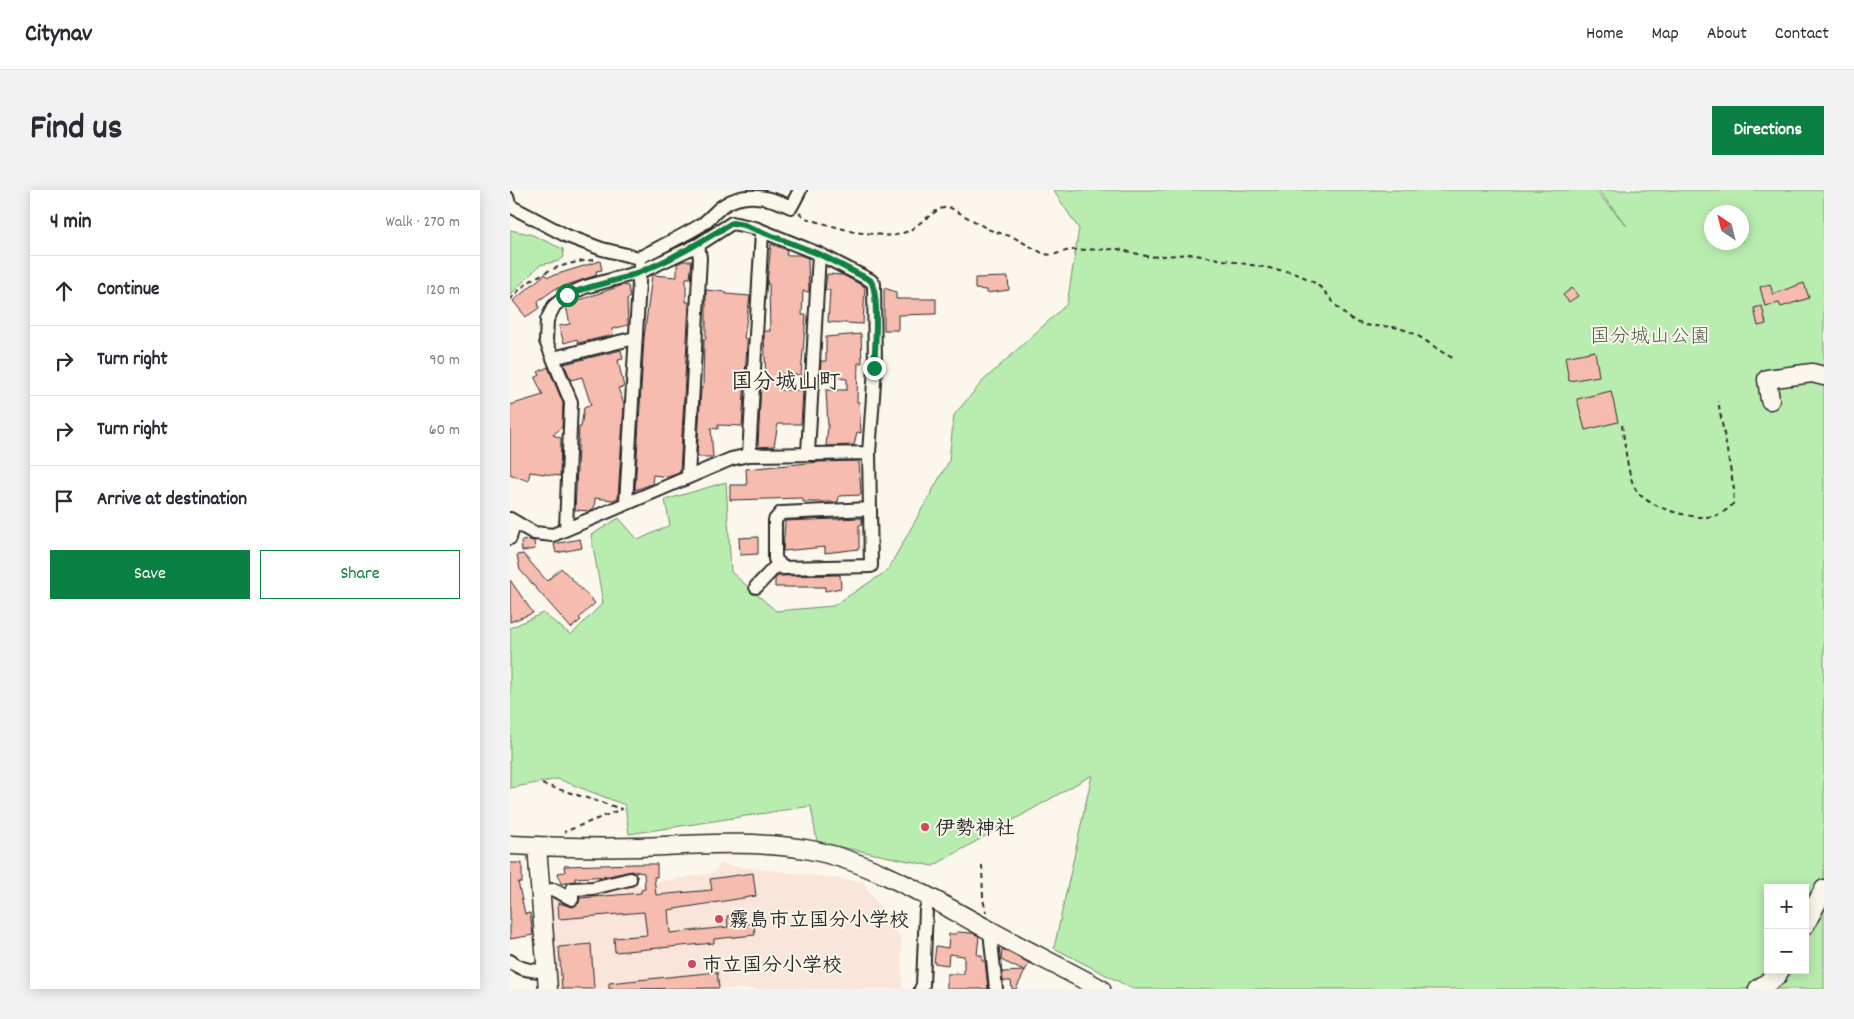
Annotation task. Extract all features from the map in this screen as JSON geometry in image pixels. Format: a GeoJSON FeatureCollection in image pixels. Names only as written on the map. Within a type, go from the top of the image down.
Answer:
{"type":"FeatureCollection","features":[{"type":"Feature","properties":{"kind":"street"},"geometry":{"type":"LineString","coordinates":[[511,203],[567,236],[602,249],[639,258],[709,220],[722,206],[733,199],[749,196],[766,198],[791,207],[800,190]]}},
{"type":"Feature","properties":{"kind":"street"},"geometry":{"type":"LineString","coordinates":[[566,528],[571,402],[545,334],[547,320],[554,306],[567,295],[585,287],[640,272],[698,245],[732,223],[755,228],[819,254],[870,280],[874,284],[874,368],[868,453],[870,509],[871,566],[783,568],[775,559],[775,520],[781,513],[870,509]]}},
{"type":"Feature","properties":{"kind":"street"},"geometry":{"type":"LineString","coordinates":[[749,455],[762,232]]}},
{"type":"Feature","properties":{"kind":"street"},"geometry":{"type":"LineString","coordinates":[[688,476],[700,258],[698,245]]}},
{"type":"Feature","properties":{"kind":"street"},"geometry":{"type":"LineString","coordinates":[[808,453],[819,254]]}},
{"type":"Feature","properties":{"kind":"street"},"geometry":{"type":"LineString","coordinates":[[626,503],[640,272],[639,258]]}},
{"type":"Feature","properties":{"kind":"street"},"geometry":{"type":"LineString","coordinates":[[553,358],[635,338]]}},
{"type":"Feature","properties":{"kind":"street"},"geometry":{"type":"LineString","coordinates":[[1770,400],[1767,379],[1812,373],[1824,376]]}},
{"type":"Feature","properties":{"kind":"street"},"geometry":{"type":"LineString","coordinates":[[510,538],[512,520],[534,532],[553,535],[731,459],[749,455],[868,453]]}},
{"type":"Feature","properties":{"kind":"street"},"geometry":{"type":"LineString","coordinates":[[756,587],[779,563]]}},
{"type":"Feature","properties":{"kind":"street"},"geometry":{"type":"LineString","coordinates":[[510,845],[635,847],[750,843],[807,849],[881,873],[909,888],[931,896],[990,931],[1101,989]]}},
{"type":"Feature","properties":{"kind":"street"},"geometry":{"type":"LineString","coordinates":[[537,846],[548,989]]}},
{"type":"Feature","properties":{"kind":"street"},"geometry":{"type":"LineString","coordinates":[[541,891],[554,890],[572,899],[572,889],[594,888],[630,879]]}},
{"type":"Feature","properties":{"kind":"street"},"geometry":{"type":"LineString","coordinates":[[1809,917],[1824,889]]}},
{"type":"Feature","properties":{"kind":"street"},"geometry":{"type":"LineString","coordinates":[[921,989],[923,985],[926,909],[931,896]]}},
{"type":"Feature","properties":{"kind":"street"},"geometry":{"type":"LineString","coordinates":[[990,931],[996,989]]}},
{"type":"Feature","properties":{"kind":"street"},"geometry":{"type":"LineString","coordinates":[[510,960],[520,968],[547,971]]}},
{"type":"Feature","properties":{"kind":"street"},"geometry":{"type":"LineString","coordinates":[[1758,989],[1778,974]]}},
{"type":"Feature","properties":{"kind":"path"},"geometry":{"type":"LineString","coordinates":[[791,207],[808,219],[854,232],[893,236],[909,231],[939,209],[949,207],[990,230],[1013,237],[1044,254],[1052,255],[1070,250],[1118,249],[1150,257],[1190,254],[1291,272],[1306,277],[1320,287],[1346,316],[1358,323],[1400,328],[1417,334],[1437,351],[1455,359]]}},
{"type":"Feature","properties":{"kind":"path"},"geometry":{"type":"LineString","coordinates":[[510,300],[518,291],[544,272],[574,261],[599,259]]}},
{"type":"Feature","properties":{"kind":"path"},"geometry":{"type":"LineString","coordinates":[[1622,425],[1635,489],[1645,501],[1673,513],[1713,516],[1727,510],[1733,504],[1734,489],[1718,401]]}},
{"type":"Feature","properties":{"kind":"path"},"geometry":{"type":"LineString","coordinates":[[542,784],[622,809],[560,834],[555,846]]}},
{"type":"Feature","properties":{"kind":"path"},"geometry":{"type":"LineString","coordinates":[[982,866],[983,899],[990,931]]}},
{"type":"Feature","properties":{"kind":"shaded area","name":"霧島市立国分小学校"},"geometry":{"type":"Polygon","coordinates":[[[720,864],[863,882],[901,938],[902,989],[557,989],[549,899],[714,873],[720,864]]]}},
{"type":"Feature","properties":{"kind":"green space","name":"国分城山公園"},"geometry":{"type":"Polygon","coordinates":[[[1053,190],[1595,190],[1627,226],[1598,190],[1824,190],[1824,989],[1133,989],[1054,948],[1092,775],[933,866],[817,842],[811,806],[629,834],[625,805],[558,779],[510,788],[510,628],[543,613],[571,635],[603,603],[591,535],[619,518],[638,540],[670,525],[665,500],[726,482],[731,572],[776,611],[833,606],[887,571],[949,461],[954,415],[983,381],[1067,304],[1079,229],[1053,190]]]}},
{"type":"Feature","properties":{"kind":"green space"},"geometry":{"type":"Polygon","coordinates":[[[510,230],[530,234],[563,249],[564,257],[559,261],[540,265],[510,295],[510,230]]]}},
{"type":"Feature","properties":{"kind":"building"},"geometry":{"type":"Polygon","coordinates":[[[771,244],[787,250],[786,255],[800,255],[808,258],[809,292],[803,291],[802,315],[806,315],[801,375],[780,374],[779,390],[803,390],[801,424],[778,424],[774,446],[758,447],[761,382],[766,382],[764,334],[765,331],[770,331],[769,284],[767,284],[771,244]]]}},
{"type":"Feature","properties":{"kind":"building"},"geometry":{"type":"Polygon","coordinates":[[[600,261],[602,270],[596,271],[597,275],[555,289],[538,301],[539,308],[526,317],[513,301],[545,274],[548,277],[600,261]]]}},
{"type":"Feature","properties":{"kind":"building"},"geometry":{"type":"Polygon","coordinates":[[[683,261],[692,261],[690,278],[686,278],[686,302],[689,302],[680,472],[668,477],[653,475],[652,484],[635,490],[644,338],[652,275],[677,277],[677,264],[683,261]]]}},
{"type":"Feature","properties":{"kind":"building"},"geometry":{"type":"Polygon","coordinates":[[[827,274],[843,275],[865,287],[863,324],[828,322],[830,290],[825,290],[827,274]]]}},
{"type":"Feature","properties":{"kind":"building"},"geometry":{"type":"Polygon","coordinates":[[[1008,277],[1009,290],[987,293],[987,290],[975,289],[975,278],[1008,277]]]}},
{"type":"Feature","properties":{"kind":"building"},"geometry":{"type":"Polygon","coordinates":[[[1804,283],[1809,298],[1781,307],[1779,303],[1765,306],[1760,287],[1770,284],[1773,294],[1804,283]]]}},
{"type":"Feature","properties":{"kind":"building"},"geometry":{"type":"Polygon","coordinates":[[[623,285],[628,286],[630,297],[627,300],[628,325],[612,329],[613,335],[578,343],[577,339],[564,343],[559,326],[570,324],[566,306],[623,285]]]}},
{"type":"Feature","properties":{"kind":"building"},"geometry":{"type":"Polygon","coordinates":[[[884,288],[896,292],[896,299],[936,299],[936,314],[898,315],[898,330],[884,330],[884,288]]]}},
{"type":"Feature","properties":{"kind":"building"},"geometry":{"type":"Polygon","coordinates":[[[1572,288],[1578,296],[1569,302],[1563,295],[1572,288]]]}},
{"type":"Feature","properties":{"kind":"building"},"geometry":{"type":"Polygon","coordinates":[[[706,290],[750,296],[744,338],[747,339],[747,344],[742,426],[718,425],[718,429],[711,428],[713,457],[697,457],[701,388],[703,388],[704,339],[706,339],[706,290]]]}},
{"type":"Feature","properties":{"kind":"building"},"geometry":{"type":"Polygon","coordinates":[[[1762,306],[1766,324],[1758,326],[1754,308],[1762,306]]]}},
{"type":"Feature","properties":{"kind":"building"},"geometry":{"type":"Polygon","coordinates":[[[861,334],[862,363],[858,363],[857,402],[859,402],[861,433],[857,432],[854,445],[826,446],[828,426],[826,390],[847,390],[847,379],[820,375],[821,361],[826,361],[826,337],[861,334]]]}},
{"type":"Feature","properties":{"kind":"building"},"geometry":{"type":"Polygon","coordinates":[[[621,350],[623,359],[618,360],[624,387],[618,388],[624,404],[618,498],[613,500],[595,498],[594,509],[589,511],[575,510],[579,427],[581,427],[584,408],[591,405],[582,377],[571,380],[564,364],[621,350]]]}},
{"type":"Feature","properties":{"kind":"building"},"geometry":{"type":"Polygon","coordinates":[[[1595,351],[1599,376],[1569,381],[1565,357],[1595,351]]]}},
{"type":"Feature","properties":{"kind":"building"},"geometry":{"type":"Polygon","coordinates":[[[548,367],[563,403],[562,427],[553,435],[561,438],[560,476],[530,472],[528,481],[510,474],[510,405],[543,395],[535,378],[540,375],[538,372],[548,367]]]}},
{"type":"Feature","properties":{"kind":"building"},"geometry":{"type":"Polygon","coordinates":[[[1611,391],[1618,422],[1585,430],[1577,399],[1611,391]]]}},
{"type":"Feature","properties":{"kind":"building"},"geometry":{"type":"Polygon","coordinates":[[[859,461],[861,495],[839,496],[838,502],[803,502],[803,498],[730,500],[730,485],[747,485],[746,469],[819,462],[859,461]]]}},
{"type":"Feature","properties":{"kind":"building"},"geometry":{"type":"Polygon","coordinates":[[[862,518],[862,525],[859,525],[859,549],[825,553],[825,547],[783,551],[785,521],[862,518]]]}},
{"type":"Feature","properties":{"kind":"building"},"geometry":{"type":"Polygon","coordinates":[[[758,537],[758,554],[740,555],[739,538],[758,537]]]}},
{"type":"Feature","properties":{"kind":"building"},"geometry":{"type":"Polygon","coordinates":[[[580,539],[582,548],[556,553],[554,544],[580,539]]]}},
{"type":"Feature","properties":{"kind":"building"},"geometry":{"type":"Polygon","coordinates":[[[521,541],[534,541],[535,549],[522,551],[521,541]]]}},
{"type":"Feature","properties":{"kind":"building"},"geometry":{"type":"Polygon","coordinates":[[[523,554],[547,581],[561,568],[595,603],[579,618],[581,620],[571,628],[520,570],[517,555],[523,554]]]}},
{"type":"Feature","properties":{"kind":"building"},"geometry":{"type":"Polygon","coordinates":[[[840,575],[841,588],[825,591],[825,587],[775,587],[775,579],[778,576],[840,575]]]}},
{"type":"Feature","properties":{"kind":"building"},"geometry":{"type":"Polygon","coordinates":[[[510,580],[533,613],[510,622],[510,580]]]}},
{"type":"Feature","properties":{"kind":"building"},"geometry":{"type":"Polygon","coordinates":[[[510,863],[522,863],[522,883],[518,882],[525,914],[530,913],[533,935],[510,939],[510,863]]]}},
{"type":"Feature","properties":{"kind":"building"},"geometry":{"type":"Polygon","coordinates":[[[657,864],[657,877],[654,877],[656,895],[712,890],[710,879],[753,873],[756,896],[668,910],[670,933],[728,927],[727,916],[744,914],[745,924],[754,923],[755,935],[714,939],[714,943],[615,952],[614,938],[647,935],[644,912],[559,919],[558,903],[573,907],[579,903],[580,898],[641,893],[641,890],[645,889],[644,873],[632,871],[609,876],[575,878],[575,881],[561,884],[558,873],[565,872],[564,866],[657,864]]]}},
{"type":"Feature","properties":{"kind":"building"},"geometry":{"type":"Polygon","coordinates":[[[957,932],[972,933],[979,936],[977,955],[982,955],[982,961],[985,961],[988,989],[947,989],[947,974],[964,974],[964,956],[949,954],[948,965],[934,963],[936,946],[948,948],[949,934],[956,934],[957,932]]]}},
{"type":"Feature","properties":{"kind":"building"},"geometry":{"type":"Polygon","coordinates":[[[591,944],[594,989],[562,989],[559,947],[591,944]]]}},
{"type":"Feature","properties":{"kind":"building"},"geometry":{"type":"Polygon","coordinates":[[[1002,949],[1029,963],[1016,989],[1012,989],[1011,981],[1003,981],[1002,972],[1024,971],[1001,960],[1002,949]]]}},
{"type":"Feature","properties":{"kind":"building"},"geometry":{"type":"Polygon","coordinates":[[[717,972],[719,988],[609,989],[609,983],[717,972]]]}},
{"type":"Feature","properties":{"kind":"place","name":"伊勢神社"},"geometry":{"type":"Point","coordinates":[925,827]}},
{"type":"Feature","properties":{"kind":"place","name":"霧島市立国分小学校"},"geometry":{"type":"Point","coordinates":[719,919]}},
{"type":"Feature","properties":{"kind":"place","name":"市立国分小学校"},"geometry":{"type":"Point","coordinates":[692,964]}},
{"type":"Feature","properties":{"kind":"district","name":"国分城山町"},"geometry":{"type":"Point","coordinates":[786,380]}},
{"type":"Feature","properties":{"kind":"route"},"geometry":{"type":"LineString","coordinates":[[567,295],[585,287],[640,272],[698,245],[732,223],[744,225],[819,254],[870,280],[874,284],[876,314],[874,368]]}}]}
